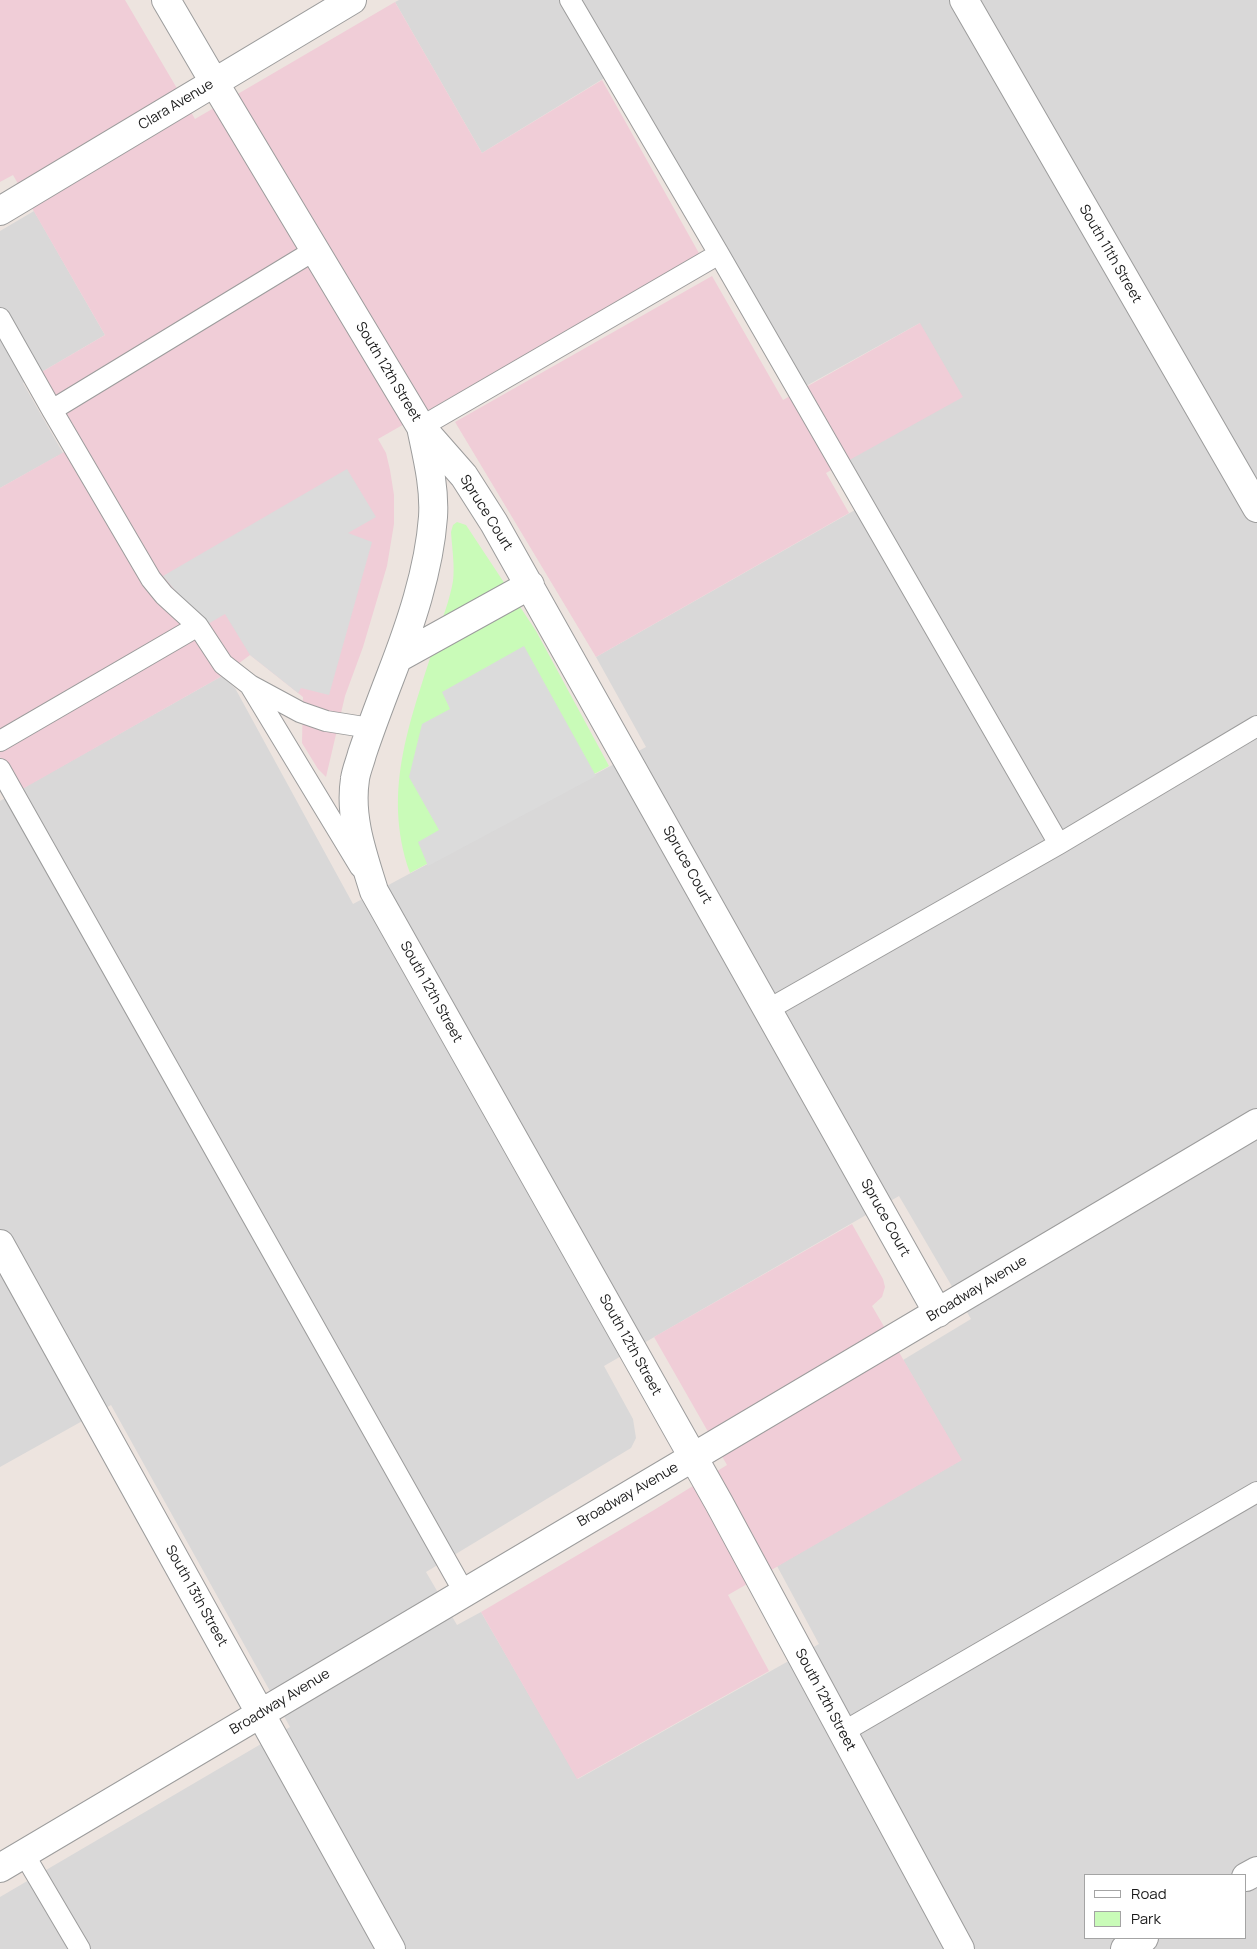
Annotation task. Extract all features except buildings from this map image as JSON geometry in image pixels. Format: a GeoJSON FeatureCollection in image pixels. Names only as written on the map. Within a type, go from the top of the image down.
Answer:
{"type":"FeatureCollection","features":[{"type":"Feature","properties":{"kind":"street","name":"South 12th Street"},"geometry":{"type":"LineString","coordinates":[[166,0],[422,427],[431,479],[433,517],[423,574],[398,658],[370,728],[355,778],[354,810],[358,838],[374,891],[693,1458],[960,1949]]}},
{"type":"Feature","properties":{"kind":"street","name":"Clara Avenue"},"geometry":{"type":"LineString","coordinates":[[0,211],[352,0]]}},
{"type":"Feature","properties":{"kind":"street","name":"South 11th Street"},"geometry":{"type":"LineString","coordinates":[[964,0],[1257,508]]}},
{"type":"Feature","properties":{"kind":"street","name":"Spruce Court"},"geometry":{"type":"LineString","coordinates":[[422,427],[471,486],[530,585],[938,1313]]}},
{"type":"Feature","properties":{"kind":"street"},"geometry":{"type":"LineString","coordinates":[[398,658],[530,585]]}},
{"type":"Feature","properties":{"kind":"street","name":"Broadway Avenue"},"geometry":{"type":"LineString","coordinates":[[0,1868],[1257,1123]]}},
{"type":"Feature","properties":{"kind":"street","name":"South 13th Street"},"geometry":{"type":"LineString","coordinates":[[0,1244],[391,1949]]}},
{"type":"Feature","properties":{"kind":"street"},"geometry":{"type":"LineString","coordinates":[[1125,1949],[1142,1939]]}},
{"type":"Feature","properties":{"kind":"lane"},"geometry":{"type":"LineString","coordinates":[[570,0],[719,254],[1059,844]]}},
{"type":"Feature","properties":{"kind":"lane"},"geometry":{"type":"LineString","coordinates":[[52,410],[315,250]]}},
{"type":"Feature","properties":{"kind":"lane"},"geometry":{"type":"LineString","coordinates":[[422,427],[719,254]]}},
{"type":"Feature","properties":{"kind":"lane"},"geometry":{"type":"LineString","coordinates":[[0,318],[151,579],[164,595],[198,626],[223,664],[250,685],[300,712],[326,721],[370,728]]}},
{"type":"Feature","properties":{"kind":"lane"},"geometry":{"type":"LineString","coordinates":[[0,741],[198,626]]}},
{"type":"Feature","properties":{"kind":"lane"},"geometry":{"type":"LineString","coordinates":[[250,685],[374,891]]}},
{"type":"Feature","properties":{"kind":"lane"},"geometry":{"type":"LineString","coordinates":[[769,1009],[1059,844],[1257,726]]}},
{"type":"Feature","properties":{"kind":"lane"},"geometry":{"type":"LineString","coordinates":[[0,769],[464,1592]]}},
{"type":"Feature","properties":{"kind":"lane"},"geometry":{"type":"LineString","coordinates":[[843,1732],[1257,1492]]}},
{"type":"Feature","properties":{"kind":"lane"},"geometry":{"type":"LineString","coordinates":[[24,1854],[80,1949]]}},
{"type":"Feature","properties":{"kind":"shaded area"},"geometry":{"type":"Polygon","coordinates":[[[0,0],[125,0],[195,119],[395,2],[482,153],[602,80],[700,255],[378,439],[386,453],[390,470],[394,495],[394,524],[387,566],[363,647],[345,696],[326,777],[318,769],[302,743],[303,697],[250,655],[222,676],[19,791],[0,757],[0,488],[80,443],[40,373],[105,335],[13,175],[0,182],[0,0]]]}},
{"type":"Feature","properties":{"kind":"shaded area"},"geometry":{"type":"Polygon","coordinates":[[[399,0],[1257,0],[1257,1949],[0,1949],[0,1897],[290,1727],[111,1405],[0,1467],[0,801],[222,676],[235,688],[353,904],[646,747],[596,657],[869,502],[846,461],[920,323],[806,386],[619,69],[482,153],[395,2],[399,0]],[[899,1196],[604,1366],[633,1419],[636,1438],[631,1448],[426,1572],[457,1625],[481,1612],[578,1779],[819,1644],[777,1566],[961,1460],[903,1360],[971,1319],[899,1196]]]}},
{"type":"Feature","properties":{"kind":"shaded area"},"geometry":{"type":"Polygon","coordinates":[[[34,211],[105,335],[23,383],[63,453],[0,488],[0,231],[34,211]]]}},
{"type":"Feature","properties":{"kind":"shaded area"},"geometry":{"type":"Polygon","coordinates":[[[712,276],[783,400],[920,323],[963,397],[826,473],[849,513],[596,657],[455,422],[712,276]]]}},
{"type":"Feature","properties":{"kind":"shaded area"},"geometry":{"type":"Polygon","coordinates":[[[347,469],[376,517],[348,533],[372,542],[329,695],[301,688],[298,693],[250,655],[225,614],[208,624],[194,613],[163,576],[347,469]]]}},
{"type":"Feature","properties":{"kind":"shaded area"},"geometry":{"type":"Polygon","coordinates":[[[524,646],[596,776],[428,866],[418,842],[439,830],[409,777],[422,724],[450,709],[442,692],[524,646]]]}},
{"type":"Feature","properties":{"kind":"shaded area"},"geometry":{"type":"Polygon","coordinates":[[[852,1224],[883,1279],[885,1287],[882,1297],[872,1306],[962,1460],[728,1595],[769,1671],[577,1779],[481,1612],[727,1465],[654,1337],[852,1224]]]}},
{"type":"Feature","properties":{"kind":"green space"},"geometry":{"type":"Polygon","coordinates":[[[457,522],[466,525],[536,631],[609,766],[410,873],[402,842],[398,811],[399,781],[410,723],[452,588],[454,569],[451,532],[453,525],[457,522]]]}}]}
